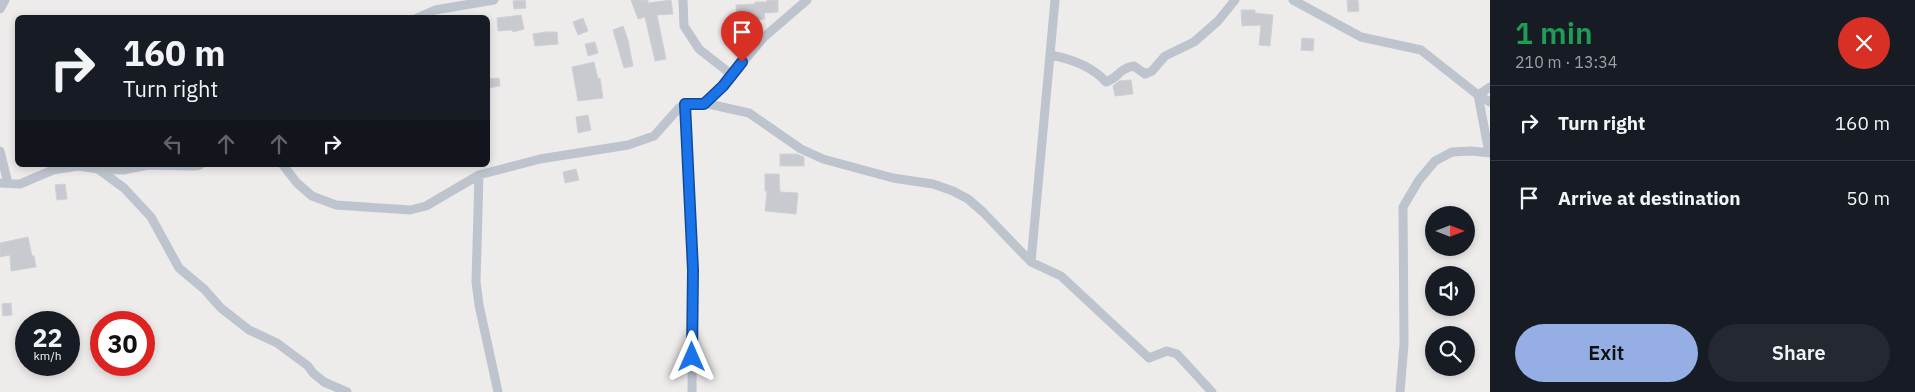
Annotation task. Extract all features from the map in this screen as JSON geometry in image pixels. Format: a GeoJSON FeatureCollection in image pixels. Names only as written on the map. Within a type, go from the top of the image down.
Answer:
{"type":"FeatureCollection","features":[{"type":"Feature","properties":{"kind":"street"},"geometry":{"type":"LineString","coordinates":[[0,9],[5,0]]}},
{"type":"Feature","properties":{"kind":"street"},"geometry":{"type":"LineString","coordinates":[[424,15],[435,10],[494,0]]}},
{"type":"Feature","properties":{"kind":"street"},"geometry":{"type":"LineString","coordinates":[[683,0],[684,26],[699,49],[732,75]]}},
{"type":"Feature","properties":{"kind":"street"},"geometry":{"type":"LineString","coordinates":[[704,104],[732,75],[764,36],[807,0]]}},
{"type":"Feature","properties":{"kind":"street"},"geometry":{"type":"LineString","coordinates":[[1031,262],[1055,0]]}},
{"type":"Feature","properties":{"kind":"street"},"geometry":{"type":"LineString","coordinates":[[1051,55],[1073,59],[1106,82],[1128,67],[1134,66],[1145,74],[1152,71],[1165,56],[1194,42],[1218,21],[1235,0]]}},
{"type":"Feature","properties":{"kind":"street"},"geometry":{"type":"LineString","coordinates":[[1293,0],[1361,37],[1421,50],[1478,95],[1490,102]]}},
{"type":"Feature","properties":{"kind":"street"},"geometry":{"type":"LineString","coordinates":[[1478,95],[1490,87]]}},
{"type":"Feature","properties":{"kind":"street"},"geometry":{"type":"LineString","coordinates":[[1400,392],[1404,344],[1403,207],[1419,180],[1435,162],[1452,152],[1490,153],[1478,95]]}},
{"type":"Feature","properties":{"kind":"street"},"geometry":{"type":"LineString","coordinates":[[284,167],[297,183],[312,196],[336,205],[410,210],[426,206],[479,175],[540,159],[628,145],[654,136],[679,108],[685,104],[704,104],[750,113],[801,149],[823,159],[893,178],[933,184],[968,199],[1031,262],[1061,276],[1149,358],[1167,351],[1177,354],[1212,392]]}},
{"type":"Feature","properties":{"kind":"street"},"geometry":{"type":"LineString","coordinates":[[685,104],[693,270],[692,392]]}},
{"type":"Feature","properties":{"kind":"street"},"geometry":{"type":"LineString","coordinates":[[0,151],[4,183],[20,184],[53,170],[72,167]]}},
{"type":"Feature","properties":{"kind":"street"},"geometry":{"type":"LineString","coordinates":[[85,167],[123,170],[138,167]]}},
{"type":"Feature","properties":{"kind":"street"},"geometry":{"type":"LineString","coordinates":[[98,169],[124,188],[151,217],[179,268],[204,289],[221,308],[249,330],[277,343],[308,366],[313,374],[324,382],[347,392]]}},
{"type":"Feature","properties":{"kind":"street"},"geometry":{"type":"LineString","coordinates":[[479,175],[476,282],[479,305],[498,392]]}},
{"type":"Feature","properties":{"kind":"building"},"geometry":{"type":"Polygon","coordinates":[[[525,0],[526,8],[514,9],[513,1],[525,0]]]}},
{"type":"Feature","properties":{"kind":"building"},"geometry":{"type":"Polygon","coordinates":[[[631,0],[648,0],[648,3],[671,0],[673,14],[657,15],[666,59],[655,61],[645,17],[638,19],[631,0]]]}},
{"type":"Feature","properties":{"kind":"building"},"geometry":{"type":"Polygon","coordinates":[[[767,0],[778,0],[778,12],[764,13],[765,19],[737,21],[736,5],[755,4],[755,2],[767,2],[767,0]]]}},
{"type":"Feature","properties":{"kind":"building"},"geometry":{"type":"Polygon","coordinates":[[[1347,0],[1358,0],[1359,11],[1348,12],[1347,0]]]}},
{"type":"Feature","properties":{"kind":"building"},"geometry":{"type":"Polygon","coordinates":[[[1241,10],[1255,10],[1255,13],[1273,15],[1270,46],[1259,45],[1261,25],[1242,26],[1241,10]]]}},
{"type":"Feature","properties":{"kind":"building"},"geometry":{"type":"Polygon","coordinates":[[[521,15],[524,29],[513,32],[512,30],[498,31],[497,18],[521,15]]]}},
{"type":"Feature","properties":{"kind":"building"},"geometry":{"type":"Polygon","coordinates":[[[583,18],[588,31],[578,35],[573,22],[583,18]]]}},
{"type":"Feature","properties":{"kind":"building"},"geometry":{"type":"Polygon","coordinates":[[[623,26],[633,66],[624,68],[613,30],[623,26]]]}},
{"type":"Feature","properties":{"kind":"building"},"geometry":{"type":"Polygon","coordinates":[[[557,32],[558,44],[535,46],[533,34],[557,32]]]}},
{"type":"Feature","properties":{"kind":"building"},"geometry":{"type":"Polygon","coordinates":[[[1302,38],[1314,39],[1313,51],[1301,50],[1302,38]]]}},
{"type":"Feature","properties":{"kind":"building"},"geometry":{"type":"Polygon","coordinates":[[[595,42],[598,53],[588,56],[585,44],[595,42]]]}},
{"type":"Feature","properties":{"kind":"building"},"geometry":{"type":"Polygon","coordinates":[[[594,62],[598,79],[600,78],[603,98],[578,101],[572,67],[594,62]]]}},
{"type":"Feature","properties":{"kind":"building"},"geometry":{"type":"Polygon","coordinates":[[[499,78],[500,86],[490,88],[490,79],[499,78]]]}},
{"type":"Feature","properties":{"kind":"building"},"geometry":{"type":"Polygon","coordinates":[[[1131,80],[1133,94],[1115,96],[1113,86],[1119,81],[1131,80]]]}},
{"type":"Feature","properties":{"kind":"building"},"geometry":{"type":"Polygon","coordinates":[[[588,115],[591,130],[578,133],[576,117],[588,115]]]}},
{"type":"Feature","properties":{"kind":"building"},"geometry":{"type":"Polygon","coordinates":[[[780,154],[797,154],[804,157],[804,166],[780,166],[780,154]]]}},
{"type":"Feature","properties":{"kind":"building"},"geometry":{"type":"Polygon","coordinates":[[[576,169],[579,180],[565,183],[563,172],[576,169]]]}},
{"type":"Feature","properties":{"kind":"building"},"geometry":{"type":"Polygon","coordinates":[[[765,174],[779,174],[780,192],[798,193],[796,214],[765,211],[767,191],[765,191],[765,174]]]}},
{"type":"Feature","properties":{"kind":"building"},"geometry":{"type":"Polygon","coordinates":[[[65,184],[67,199],[57,200],[55,185],[65,184]]]}},
{"type":"Feature","properties":{"kind":"building"},"geometry":{"type":"Polygon","coordinates":[[[28,237],[36,267],[11,271],[10,255],[0,257],[0,243],[28,237]]]}},
{"type":"Feature","properties":{"kind":"building"},"geometry":{"type":"Polygon","coordinates":[[[11,303],[12,315],[3,316],[2,304],[11,303]]]}},
{"type":"Feature","properties":{"kind":"route"},"geometry":{"type":"LineString","coordinates":[[692,357],[693,270],[685,104],[704,104],[723,86],[742,62]]}}]}
